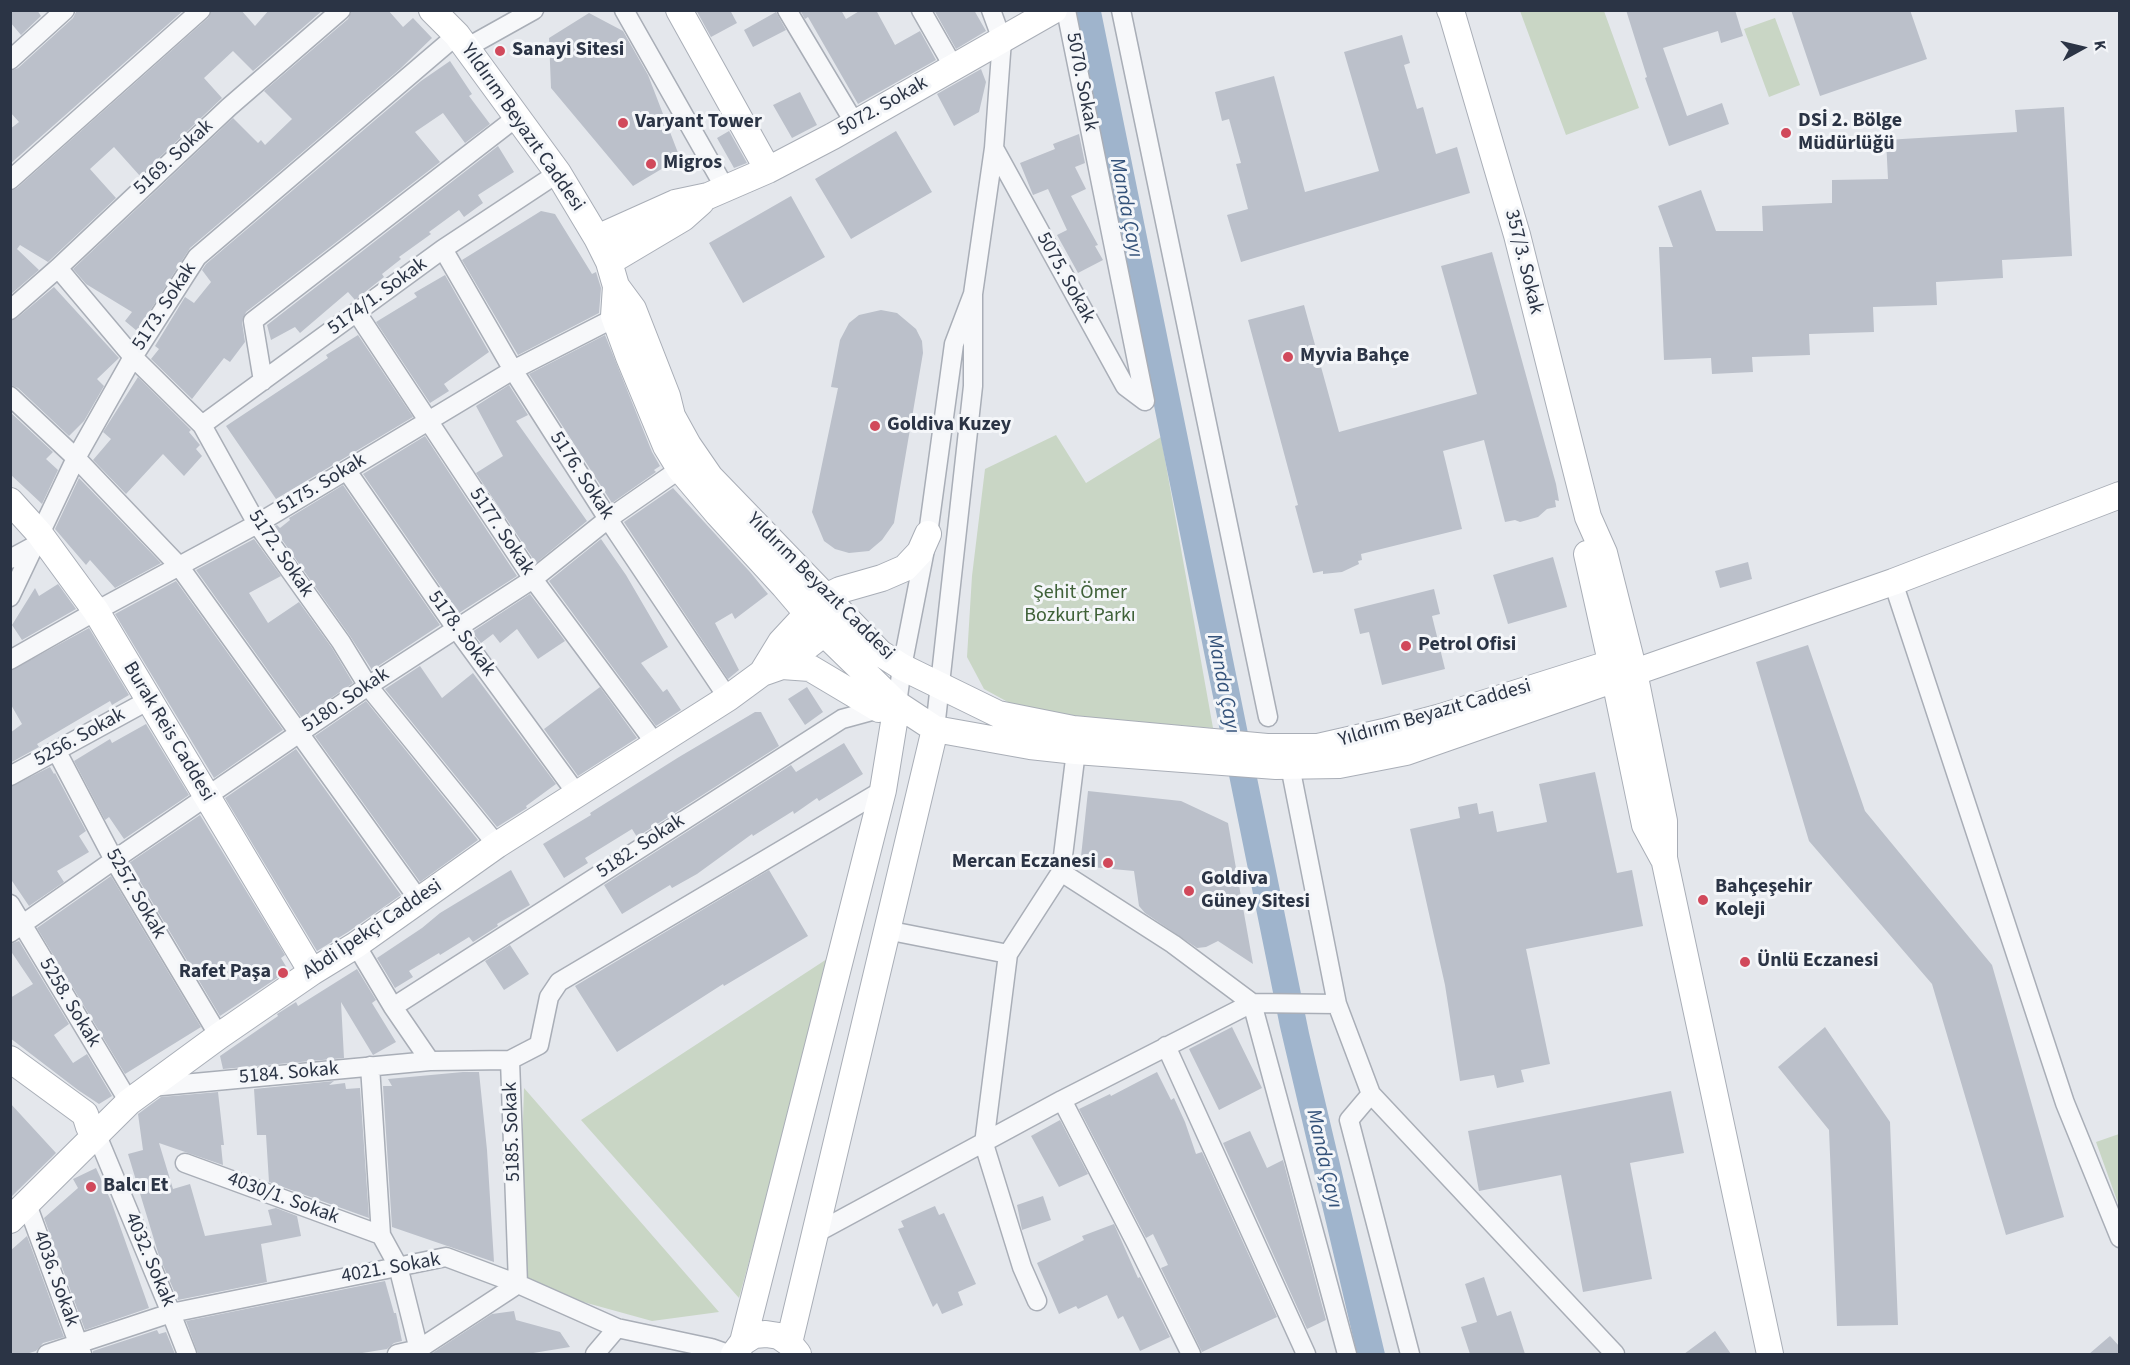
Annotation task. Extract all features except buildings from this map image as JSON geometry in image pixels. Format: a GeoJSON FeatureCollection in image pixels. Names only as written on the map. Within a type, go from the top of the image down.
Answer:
{"type":"FeatureCollection","features":[{"type":"Feature","properties":{"kind":"main road","name":"Yıldırım Beyazıt Caddesi"},"geometry":{"type":"LineString","coordinates":[[432,10],[461,41],[558,173],[597,238],[612,274],[657,426],[666,447],[680,469],[888,706]]}},
{"type":"Feature","properties":{"kind":"main road"},"geometry":{"type":"LineString","coordinates":[[679,10],[768,170]]}},
{"type":"Feature","properties":{"kind":"main road","name":"5072. Sokak"},"geometry":{"type":"LineString","coordinates":[[597,238],[675,202],[716,192],[768,170],[1054,10]]}},
{"type":"Feature","properties":{"kind":"main road","name":"357/3. Sokak"},"geometry":{"type":"LineString","coordinates":[[1450,10],[1517,235],[1588,517],[1604,554],[1621,672],[1664,821],[1664,858],[1770,1354]]}},
{"type":"Feature","properties":{"kind":"main road","name":"5072. Sokak"},"geometry":{"type":"LineString","coordinates":[[612,274],[716,192]]}},
{"type":"Feature","properties":{"kind":"main road","name":"Yıldırım Beyazıt Caddesi"},"geometry":{"type":"LineString","coordinates":[[624,313],[667,396],[672,416],[710,477],[880,652],[902,667],[998,714],[1211,752]]}},
{"type":"Feature","properties":{"kind":"main road"},"geometry":{"type":"LineString","coordinates":[[772,670],[810,668],[935,729],[1030,746],[1076,752],[1211,752],[1339,765],[1406,752],[1621,672],[1893,582],[2120,495]]}},
{"type":"Feature","properties":{"kind":"main road","name":"Burak Reis Caddesi"},"geometry":{"type":"LineString","coordinates":[[10,501],[37,539],[96,611],[312,972]]}},
{"type":"Feature","properties":{"kind":"main road"},"geometry":{"type":"LineString","coordinates":[[826,597],[904,568],[920,552],[928,534]]}},
{"type":"Feature","properties":{"kind":"main road","name":"Abdi İpekçi Caddesi"},"geometry":{"type":"LineString","coordinates":[[772,670],[782,642],[826,597]]}},
{"type":"Feature","properties":{"kind":"main road","name":"Abdi İpekçi Caddesi"},"geometry":{"type":"LineString","coordinates":[[19,1212],[92,1130],[219,1036],[312,972],[356,945],[497,845],[772,670],[845,617]]}},
{"type":"Feature","properties":{"kind":"main road"},"geometry":{"type":"LineString","coordinates":[[735,1350],[883,790],[888,706]]}},
{"type":"Feature","properties":{"kind":"main road"},"geometry":{"type":"LineString","coordinates":[[796,1351],[816,1233],[935,729]]}},
{"type":"Feature","properties":{"kind":"main road"},"geometry":{"type":"LineString","coordinates":[[10,1059],[85,1114],[92,1130]]}},
{"type":"Feature","properties":{"kind":"main road"},"geometry":{"type":"LineString","coordinates":[[10,1080],[75,1126],[92,1130]]}},
{"type":"Feature","properties":{"kind":"main road"},"geometry":{"type":"LineString","coordinates":[[735,1350],[754,1335],[766,1334],[779,1336],[796,1351]]}},
{"type":"Feature","properties":{"kind":"street"},"geometry":{"type":"LineString","coordinates":[[10,60],[65,10]]}},
{"type":"Feature","properties":{"kind":"street"},"geometry":{"type":"LineString","coordinates":[[10,180],[201,10]]}},
{"type":"Feature","properties":{"kind":"street","name":"5169. Sokak"},"geometry":{"type":"LineString","coordinates":[[10,310],[58,268],[229,107],[341,10]]}},
{"type":"Feature","properties":{"kind":"street","name":"5173. Sokak"},"geometry":{"type":"LineString","coordinates":[[10,597],[76,458],[133,357],[197,257],[461,41],[534,10]]}},
{"type":"Feature","properties":{"kind":"street"},"geometry":{"type":"LineString","coordinates":[[624,10],[716,192]]}},
{"type":"Feature","properties":{"kind":"street"},"geometry":{"type":"LineString","coordinates":[[788,10],[854,122]]}},
{"type":"Feature","properties":{"kind":"street"},"geometry":{"type":"LineString","coordinates":[[921,10],[953,66]]}},
{"type":"Feature","properties":{"kind":"street"},"geometry":{"type":"LineString","coordinates":[[935,729],[973,386],[972,294],[994,148],[1002,40],[991,10]]}},
{"type":"Feature","properties":{"kind":"street","name":"5070. Sokak"},"geometry":{"type":"LineString","coordinates":[[1066,10],[1145,400]]}},
{"type":"Feature","properties":{"kind":"street"},"geometry":{"type":"LineString","coordinates":[[1121,10],[1268,717]]}},
{"type":"Feature","properties":{"kind":"street"},"geometry":{"type":"LineString","coordinates":[[263,381],[253,321],[517,117]]}},
{"type":"Feature","properties":{"kind":"street","name":"5075. Sokak"},"geometry":{"type":"LineString","coordinates":[[994,148],[1125,386],[1145,400]]}},
{"type":"Feature","properties":{"kind":"street","name":"5174/1. Sokak"},"geometry":{"type":"LineString","coordinates":[[202,425],[443,249],[558,173]]}},
{"type":"Feature","properties":{"kind":"street","name":"5176. Sokak"},"geometry":{"type":"LineString","coordinates":[[443,249],[513,370],[608,519],[728,698]]}},
{"type":"Feature","properties":{"kind":"street","name":"5172. Sokak"},"geometry":{"type":"LineString","coordinates":[[58,268],[133,357],[202,425],[257,524],[341,642],[368,686],[497,845]]}},
{"type":"Feature","properties":{"kind":"street"},"geometry":{"type":"LineString","coordinates":[[888,706],[902,667],[928,534],[954,344],[972,294]]}},
{"type":"Feature","properties":{"kind":"street","name":"5177. Sokak"},"geometry":{"type":"LineString","coordinates":[[357,313],[533,579],[655,743]]}},
{"type":"Feature","properties":{"kind":"street","name":"5175. Sokak"},"geometry":{"type":"LineString","coordinates":[[10,660],[257,524],[513,370],[624,313]]}},
{"type":"Feature","properties":{"kind":"street"},"geometry":{"type":"LineString","coordinates":[[10,396],[76,458],[179,566],[419,900]]}},
{"type":"Feature","properties":{"kind":"street","name":"5180. Sokak"},"geometry":{"type":"LineString","coordinates":[[16,929],[455,627],[533,579],[608,519],[680,469]]}},
{"type":"Feature","properties":{"kind":"street","name":"5178. Sokak"},"geometry":{"type":"LineString","coordinates":[[347,471],[455,627],[577,794]]}},
{"type":"Feature","properties":{"kind":"street"},"geometry":{"type":"LineString","coordinates":[[10,560],[37,539]]}},
{"type":"Feature","properties":{"kind":"street"},"geometry":{"type":"LineString","coordinates":[[1893,582],[2065,1103],[2120,1238]]}},
{"type":"Feature","properties":{"kind":"street","name":"5256. Sokak"},"geometry":{"type":"LineString","coordinates":[[10,777],[149,700]]}},
{"type":"Feature","properties":{"kind":"street","name":"5182. Sokak"},"geometry":{"type":"LineString","coordinates":[[393,1007],[842,718],[888,706]]}},
{"type":"Feature","properties":{"kind":"street","name":"5257. Sokak"},"geometry":{"type":"LineString","coordinates":[[56,750],[114,860],[219,1036]]}},
{"type":"Feature","properties":{"kind":"street"},"geometry":{"type":"LineString","coordinates":[[1037,1301],[1023,1267],[984,1144],[1008,954],[1061,872],[1076,752]]}},
{"type":"Feature","properties":{"kind":"street"},"geometry":{"type":"LineString","coordinates":[[1278,760],[1337,1004],[1371,1094],[1616,1354]]}},
{"type":"Feature","properties":{"kind":"street"},"geometry":{"type":"LineString","coordinates":[[510,1060],[539,1046],[549,998],[559,982],[883,790]]}},
{"type":"Feature","properties":{"kind":"street"},"geometry":{"type":"LineString","coordinates":[[1061,872],[1173,944],[1252,1003],[1347,1354]]}},
{"type":"Feature","properties":{"kind":"street","name":"5258. Sokak"},"geometry":{"type":"LineString","coordinates":[[10,904],[16,929],[139,1094]]}},
{"type":"Feature","properties":{"kind":"street"},"geometry":{"type":"LineString","coordinates":[[886,930],[1008,954]]}},
{"type":"Feature","properties":{"kind":"street"},"geometry":{"type":"LineString","coordinates":[[356,945],[393,1007],[430,1060]]}},
{"type":"Feature","properties":{"kind":"street"},"geometry":{"type":"LineString","coordinates":[[816,1233],[1062,1100],[1252,1003],[1337,1004]]}},
{"type":"Feature","properties":{"kind":"street"},"geometry":{"type":"LineString","coordinates":[[1166,1046],[1306,1354]]}},
{"type":"Feature","properties":{"kind":"street","name":"5185. Sokak"},"geometry":{"type":"LineString","coordinates":[[430,1060],[510,1060],[518,1284]]}},
{"type":"Feature","properties":{"kind":"street","name":"5184. Sokak"},"geometry":{"type":"LineString","coordinates":[[139,1094],[430,1060]]}},
{"type":"Feature","properties":{"kind":"street"},"geometry":{"type":"LineString","coordinates":[[370,1066],[381,1235],[398,1266],[420,1352]]}},
{"type":"Feature","properties":{"kind":"street"},"geometry":{"type":"LineString","coordinates":[[1371,1094],[1349,1120],[1410,1354]]}},
{"type":"Feature","properties":{"kind":"street"},"geometry":{"type":"LineString","coordinates":[[1062,1100],[1191,1354]]}},
{"type":"Feature","properties":{"kind":"street","name":"4032. Sokak"},"geometry":{"type":"LineString","coordinates":[[92,1130],[187,1354]]}},
{"type":"Feature","properties":{"kind":"street","name":"4030/1. Sokak"},"geometry":{"type":"LineString","coordinates":[[185,1163],[381,1235]]}},
{"type":"Feature","properties":{"kind":"street","name":"4036. Sokak"},"geometry":{"type":"LineString","coordinates":[[19,1212],[80,1349]]}},
{"type":"Feature","properties":{"kind":"street","name":"4021. Sokak"},"geometry":{"type":"LineString","coordinates":[[47,1354],[80,1349],[171,1313],[446,1257],[518,1284],[617,1328],[711,1348],[735,1350]]}},
{"type":"Feature","properties":{"kind":"street"},"geometry":{"type":"LineString","coordinates":[[397,1354],[420,1352],[518,1284]]}},
{"type":"Feature","properties":{"kind":"street"},"geometry":{"type":"LineString","coordinates":[[596,1354],[617,1328]]}},
{"type":"Feature","properties":{"kind":"green space"},"geometry":{"type":"Polygon","coordinates":[[[1520,11],[1604,11],[1639,108],[1566,135],[1520,11]]]}},
{"type":"Feature","properties":{"kind":"green space"},"geometry":{"type":"Polygon","coordinates":[[[1775,18],[1800,85],[1769,97],[1744,29],[1775,18]]]}},
{"type":"Feature","properties":{"kind":"green space","name":"Şehit Ömer Bozkurt Parkı"},"geometry":{"type":"Polygon","coordinates":[[[1056,435],[1086,483],[1161,437],[1213,728],[1028,713],[984,689],[967,657],[972,576],[985,469],[1056,435]]]}},
{"type":"Feature","properties":{"kind":"green space"},"geometry":{"type":"Polygon","coordinates":[[[833,955],[739,1298],[581,1120],[833,955]]]}},
{"type":"Feature","properties":{"kind":"green space"},"geometry":{"type":"Polygon","coordinates":[[[524,1088],[719,1312],[652,1321],[518,1284],[524,1088]]]}},
{"type":"Feature","properties":{"kind":"green space"},"geometry":{"type":"Polygon","coordinates":[[[2120,1134],[2119,1206],[2096,1142],[2120,1134]]]}},
{"type":"Feature","properties":{"kind":"water","name":"Manda Çayı"},"geometry":{"type":"Polygon","coordinates":[[[1074,11],[1101,11],[1309,1033],[1385,1354],[1357,1354],[1280,1027],[1074,11]]]}},
{"type":"Feature","properties":{"kind":"place","name":"Sanayi Sitesi"},"geometry":{"type":"Point","coordinates":[500,51]}},
{"type":"Feature","properties":{"kind":"place","name":"Varyant Tower"},"geometry":{"type":"Point","coordinates":[623,123]}},
{"type":"Feature","properties":{"kind":"place","name":"DSİ 2. Bölge Müdürlüğü"},"geometry":{"type":"Point","coordinates":[1786,133]}},
{"type":"Feature","properties":{"kind":"place","name":"Migros"},"geometry":{"type":"Point","coordinates":[651,164]}},
{"type":"Feature","properties":{"kind":"place","name":"Myvia Bahçe"},"geometry":{"type":"Point","coordinates":[1288,357]}},
{"type":"Feature","properties":{"kind":"place","name":"Goldiva Kuzey"},"geometry":{"type":"Point","coordinates":[875,426]}},
{"type":"Feature","properties":{"kind":"place","name":"Petrol Ofisi"},"geometry":{"type":"Point","coordinates":[1406,646]}},
{"type":"Feature","properties":{"kind":"place","name":"Mercan Eczanesi"},"geometry":{"type":"Point","coordinates":[1108,863]}},
{"type":"Feature","properties":{"kind":"place","name":"Goldiva Güney Sitesi"},"geometry":{"type":"Point","coordinates":[1189,891]}},
{"type":"Feature","properties":{"kind":"place","name":"Bahçeşehir Koleji"},"geometry":{"type":"Point","coordinates":[1703,900]}},
{"type":"Feature","properties":{"kind":"place","name":"Ünlü Eczanesi"},"geometry":{"type":"Point","coordinates":[1745,962]}},
{"type":"Feature","properties":{"kind":"place","name":"Rafet Paşa"},"geometry":{"type":"Point","coordinates":[283,973]}},
{"type":"Feature","properties":{"kind":"place","name":"Balcı Et"},"geometry":{"type":"Point","coordinates":[91,1187]}}]}
